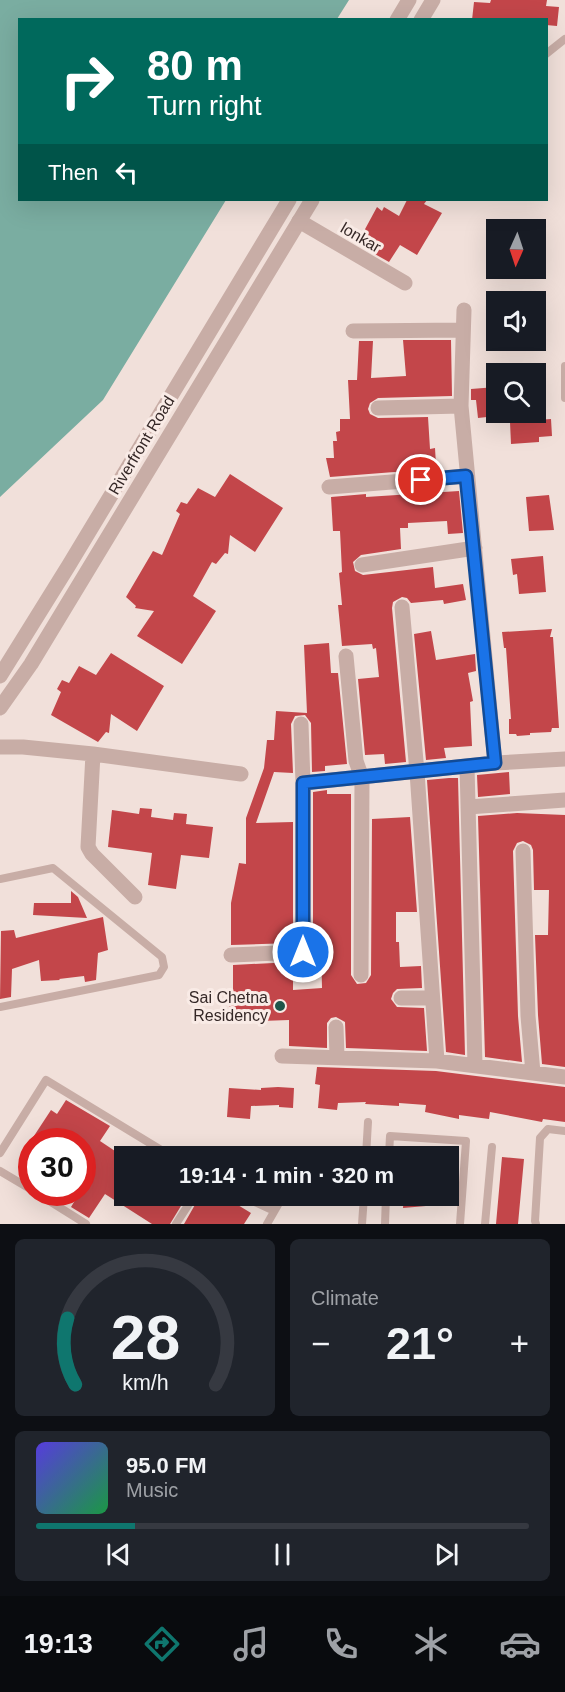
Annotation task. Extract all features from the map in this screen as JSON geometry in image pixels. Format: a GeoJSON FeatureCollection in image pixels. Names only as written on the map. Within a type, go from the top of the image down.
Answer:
{"type":"FeatureCollection","features":[{"type":"Feature","properties":{"kind":"street"},"geometry":{"type":"LineString","coordinates":[[398,18],[409,0]]}},
{"type":"Feature","properties":{"kind":"street"},"geometry":{"type":"LineString","coordinates":[[422,18],[433,0]]}},
{"type":"Feature","properties":{"kind":"street","name":"Riverfront Road"},"geometry":{"type":"LineString","coordinates":[[0,676],[288,201]]}},
{"type":"Feature","properties":{"kind":"street","name":"Riverfront Road"},"geometry":{"type":"LineString","coordinates":[[0,708],[30,664],[311,201]]}},
{"type":"Feature","properties":{"kind":"street","name":"lonkar"},"geometry":{"type":"LineString","coordinates":[[299,221],[405,284]]}},
{"type":"Feature","properties":{"kind":"street"},"geometry":{"type":"LineString","coordinates":[[464,310],[461,406],[495,763]]}},
{"type":"Feature","properties":{"kind":"street"},"geometry":{"type":"LineString","coordinates":[[353,331],[463,330]]}},
{"type":"Feature","properties":{"kind":"street"},"geometry":{"type":"LineString","coordinates":[[378,408],[461,406]]}},
{"type":"Feature","properties":{"kind":"street"},"geometry":{"type":"LineString","coordinates":[[329,487],[466,476]]}},
{"type":"Feature","properties":{"kind":"street"},"geometry":{"type":"LineString","coordinates":[[362,565],[475,548]]}},
{"type":"Feature","properties":{"kind":"street"},"geometry":{"type":"LineString","coordinates":[[402,607],[417,772],[437,1061]]}},
{"type":"Feature","properties":{"kind":"street"},"geometry":{"type":"LineString","coordinates":[[346,656],[356,761],[362,778],[361,975]]}},
{"type":"Feature","properties":{"kind":"street"},"geometry":{"type":"LineString","coordinates":[[231,956],[303,952],[301,724]]}},
{"type":"Feature","properties":{"kind":"street"},"geometry":{"type":"LineString","coordinates":[[0,747],[93,754],[241,774]]}},
{"type":"Feature","properties":{"kind":"street"},"geometry":{"type":"LineString","coordinates":[[93,754],[88,847],[92,854],[135,897]]}},
{"type":"Feature","properties":{"kind":"street"},"geometry":{"type":"LineString","coordinates":[[303,783],[495,763],[565,759]]}},
{"type":"Feature","properties":{"kind":"street"},"geometry":{"type":"LineString","coordinates":[[467,767],[475,1065]]}},
{"type":"Feature","properties":{"kind":"street"},"geometry":{"type":"LineString","coordinates":[[468,807],[565,801]]}},
{"type":"Feature","properties":{"kind":"street"},"geometry":{"type":"LineString","coordinates":[[523,851],[528,1016],[533,1073]]}},
{"type":"Feature","properties":{"kind":"street"},"geometry":{"type":"LineString","coordinates":[[401,998],[432,998]]}},
{"type":"Feature","properties":{"kind":"street"},"geometry":{"type":"LineString","coordinates":[[336,1027],[337,1056]]}},
{"type":"Feature","properties":{"kind":"street"},"geometry":{"type":"LineString","coordinates":[[282,1056],[437,1061],[565,1077]]}},
{"type":"Feature","properties":{"kind":"lane"},"geometry":{"type":"LineString","coordinates":[[548,52],[565,39]]}},
{"type":"Feature","properties":{"kind":"lane"},"geometry":{"type":"LineString","coordinates":[[565,366],[565,398]]}},
{"type":"Feature","properties":{"kind":"lane"},"geometry":{"type":"LineString","coordinates":[[0,879],[53,868],[162,957],[164,967],[159,975],[0,1007]]}},
{"type":"Feature","properties":{"kind":"lane"},"geometry":{"type":"LineString","coordinates":[[0,1153],[46,1080],[155,1146]]}},
{"type":"Feature","properties":{"kind":"lane"},"geometry":{"type":"LineString","coordinates":[[367,1146],[368,1122]]}},
{"type":"Feature","properties":{"kind":"lane"},"geometry":{"type":"LineString","coordinates":[[536,1224],[540,1138],[548,1129],[565,1131]]}},
{"type":"Feature","properties":{"kind":"lane"},"geometry":{"type":"LineString","coordinates":[[389,1146],[390,1136],[466,1141],[460,1224]]}},
{"type":"Feature","properties":{"kind":"lane"},"geometry":{"type":"LineString","coordinates":[[485,1224],[492,1147]]}},
{"type":"Feature","properties":{"kind":"lane"},"geometry":{"type":"LineString","coordinates":[[0,1171],[18,1182]]}},
{"type":"Feature","properties":{"kind":"lane"},"geometry":{"type":"LineString","coordinates":[[56,1206],[86,1224]]}},
{"type":"Feature","properties":{"kind":"lane"},"geometry":{"type":"LineString","coordinates":[[176,1224],[188,1206]]}},
{"type":"Feature","properties":{"kind":"lane"},"geometry":{"type":"LineString","coordinates":[[263,1206],[274,1211]]}},
{"type":"Feature","properties":{"kind":"lane"},"geometry":{"type":"LineString","coordinates":[[267,1224],[277,1206]]}},
{"type":"Feature","properties":{"kind":"lane"},"geometry":{"type":"LineString","coordinates":[[362,1224],[363,1206]]}},
{"type":"Feature","properties":{"kind":"lane"},"geometry":{"type":"LineString","coordinates":[[385,1224],[386,1206]]}},
{"type":"Feature","properties":{"kind":"water"},"geometry":{"type":"Polygon","coordinates":[[[0,0],[349,0],[338,18],[18,18],[18,201],[225,201],[103,400],[0,497],[0,0]]]}},
{"type":"Feature","properties":{"kind":"building"},"geometry":{"type":"Polygon","coordinates":[[[491,0],[547,0],[546,6],[559,7],[557,26],[548,25],[548,18],[472,18],[474,2],[490,3],[491,0]]]}},
{"type":"Feature","properties":{"kind":"building"},"geometry":{"type":"Polygon","coordinates":[[[406,201],[426,201],[424,204],[442,213],[417,255],[400,245],[389,262],[357,244],[377,207],[382,211],[384,207],[399,216],[406,201]]]}},
{"type":"Feature","properties":{"kind":"building"},"geometry":{"type":"Polygon","coordinates":[[[403,340],[451,340],[452,396],[378,398],[370,403],[368,409],[370,414],[378,418],[428,417],[430,449],[435,448],[436,465],[433,465],[433,469],[330,477],[326,458],[334,458],[333,441],[337,441],[336,432],[340,431],[340,419],[350,419],[348,380],[357,380],[359,341],[373,341],[371,378],[406,376],[403,340]]]}},
{"type":"Feature","properties":{"kind":"building"},"geometry":{"type":"Polygon","coordinates":[[[486,388],[486,417],[478,418],[476,400],[471,400],[471,389],[486,388]]]}},
{"type":"Feature","properties":{"kind":"building"},"geometry":{"type":"Polygon","coordinates":[[[546,419],[551,419],[552,436],[539,437],[539,442],[511,444],[510,423],[546,423],[546,419]]]}},
{"type":"Feature","properties":{"kind":"building"},"geometry":{"type":"Polygon","coordinates":[[[230,474],[283,508],[255,552],[230,535],[228,554],[225,553],[216,564],[212,562],[193,596],[216,611],[182,664],[137,636],[154,611],[135,608],[136,606],[126,597],[153,551],[162,555],[180,514],[176,511],[181,502],[187,504],[198,488],[215,497],[230,474]]]}},
{"type":"Feature","properties":{"kind":"building"},"geometry":{"type":"Polygon","coordinates":[[[459,491],[463,533],[448,534],[447,521],[408,523],[408,528],[400,528],[401,549],[361,555],[353,562],[355,571],[363,575],[433,567],[435,588],[463,584],[466,600],[444,604],[443,600],[411,603],[407,598],[402,597],[393,602],[406,762],[385,764],[384,754],[365,755],[358,679],[379,677],[376,648],[373,649],[372,644],[342,646],[338,605],[342,605],[339,573],[342,572],[340,531],[333,531],[331,497],[459,491]]]}},
{"type":"Feature","properties":{"kind":"building"},"geometry":{"type":"Polygon","coordinates":[[[549,495],[554,530],[529,531],[526,497],[549,495]]]}},
{"type":"Feature","properties":{"kind":"building"},"geometry":{"type":"Polygon","coordinates":[[[543,556],[546,592],[519,594],[517,574],[513,575],[511,559],[543,556]]]}},
{"type":"Feature","properties":{"kind":"building"},"geometry":{"type":"Polygon","coordinates":[[[552,629],[550,637],[553,637],[559,728],[552,728],[551,732],[530,733],[530,735],[509,734],[509,719],[511,719],[506,648],[504,648],[502,632],[552,629]]]}},
{"type":"Feature","properties":{"kind":"building"},"geometry":{"type":"Polygon","coordinates":[[[431,631],[436,660],[475,654],[476,671],[468,673],[473,701],[470,702],[472,746],[444,748],[446,758],[426,760],[414,634],[431,631]]]}},
{"type":"Feature","properties":{"kind":"building"},"geometry":{"type":"Polygon","coordinates":[[[329,643],[331,673],[338,673],[347,764],[325,766],[325,771],[312,772],[311,723],[305,715],[295,716],[291,724],[293,773],[274,772],[256,823],[293,822],[293,943],[231,945],[231,903],[239,863],[246,864],[246,818],[264,768],[267,740],[274,740],[276,711],[307,713],[304,645],[329,643]]]}},
{"type":"Feature","properties":{"kind":"building"},"geometry":{"type":"Polygon","coordinates":[[[111,653],[164,686],[137,731],[111,714],[109,733],[106,732],[98,742],[51,715],[61,692],[57,689],[62,680],[69,683],[79,666],[96,675],[111,653]]]}},
{"type":"Feature","properties":{"kind":"building"},"geometry":{"type":"Polygon","coordinates":[[[509,772],[510,794],[478,797],[477,775],[509,772]]]}},
{"type":"Feature","properties":{"kind":"building"},"geometry":{"type":"Polygon","coordinates":[[[458,778],[465,1055],[446,1052],[427,780],[458,778]]]}},
{"type":"Feature","properties":{"kind":"building"},"geometry":{"type":"Polygon","coordinates":[[[327,790],[327,794],[351,794],[351,975],[357,984],[366,983],[371,975],[372,819],[410,817],[417,912],[396,912],[396,942],[399,942],[400,967],[421,966],[422,988],[397,989],[391,999],[397,1007],[424,1008],[427,1051],[346,1048],[345,1022],[336,1017],[331,1018],[327,1023],[327,1048],[289,1046],[289,1020],[234,1022],[226,994],[233,993],[233,965],[293,962],[293,990],[322,988],[321,944],[313,944],[313,792],[327,790]]]}},
{"type":"Feature","properties":{"kind":"building"},"geometry":{"type":"Polygon","coordinates":[[[140,808],[152,809],[151,817],[173,820],[174,813],[187,814],[186,824],[213,827],[209,858],[181,855],[176,889],[148,885],[152,853],[108,847],[112,810],[139,814],[140,808]]]}},
{"type":"Feature","properties":{"kind":"building"},"geometry":{"type":"Polygon","coordinates":[[[517,813],[565,815],[565,1067],[542,1064],[535,935],[548,935],[549,890],[534,890],[533,850],[531,845],[523,841],[517,843],[513,851],[518,1016],[522,1062],[485,1057],[478,816],[517,813]]]}},
{"type":"Feature","properties":{"kind":"building"},"geometry":{"type":"Polygon","coordinates":[[[71,891],[78,897],[87,918],[33,915],[34,903],[71,903],[71,891]]]}},
{"type":"Feature","properties":{"kind":"building"},"geometry":{"type":"Polygon","coordinates":[[[103,917],[108,950],[98,953],[96,980],[85,982],[84,976],[41,981],[39,960],[12,969],[11,997],[0,999],[1,931],[14,930],[16,938],[103,917]]]}},
{"type":"Feature","properties":{"kind":"building"},"geometry":{"type":"Polygon","coordinates":[[[317,1067],[436,1071],[565,1087],[565,1122],[543,1119],[542,1122],[490,1112],[489,1119],[459,1115],[459,1119],[425,1112],[426,1105],[399,1103],[399,1106],[365,1104],[366,1102],[338,1103],[337,1110],[318,1108],[320,1085],[315,1084],[317,1067]]]}},
{"type":"Feature","properties":{"kind":"building"},"geometry":{"type":"Polygon","coordinates":[[[229,1088],[261,1090],[261,1088],[294,1088],[293,1108],[279,1107],[279,1105],[251,1106],[250,1119],[227,1117],[229,1088]]]}},
{"type":"Feature","properties":{"kind":"building"},"geometry":{"type":"Polygon","coordinates":[[[66,1100],[110,1126],[100,1141],[114,1150],[114,1200],[105,1194],[89,1218],[71,1207],[96,1206],[96,1128],[39,1128],[51,1110],[57,1114],[66,1100]]]}},
{"type":"Feature","properties":{"kind":"building"},"geometry":{"type":"Polygon","coordinates":[[[502,1157],[524,1159],[518,1224],[496,1224],[502,1157]]]}},
{"type":"Feature","properties":{"kind":"building"},"geometry":{"type":"Polygon","coordinates":[[[124,1206],[181,1206],[170,1224],[152,1224],[124,1206]]]}},
{"type":"Feature","properties":{"kind":"building"},"geometry":{"type":"Polygon","coordinates":[[[194,1206],[239,1206],[251,1213],[244,1224],[184,1224],[194,1206]]]}},
{"type":"Feature","properties":{"kind":"building"},"geometry":{"type":"Polygon","coordinates":[[[403,1206],[426,1206],[403,1208],[403,1206]]]}},
{"type":"Feature","properties":{"kind":"place","name":"Sai Chetna Residency"},"geometry":{"type":"Point","coordinates":[280,1006]}},
{"type":"Feature","properties":{"kind":"route"},"geometry":{"type":"LineString","coordinates":[[303,952],[303,783],[495,763],[466,476],[421,480]]}}]}
